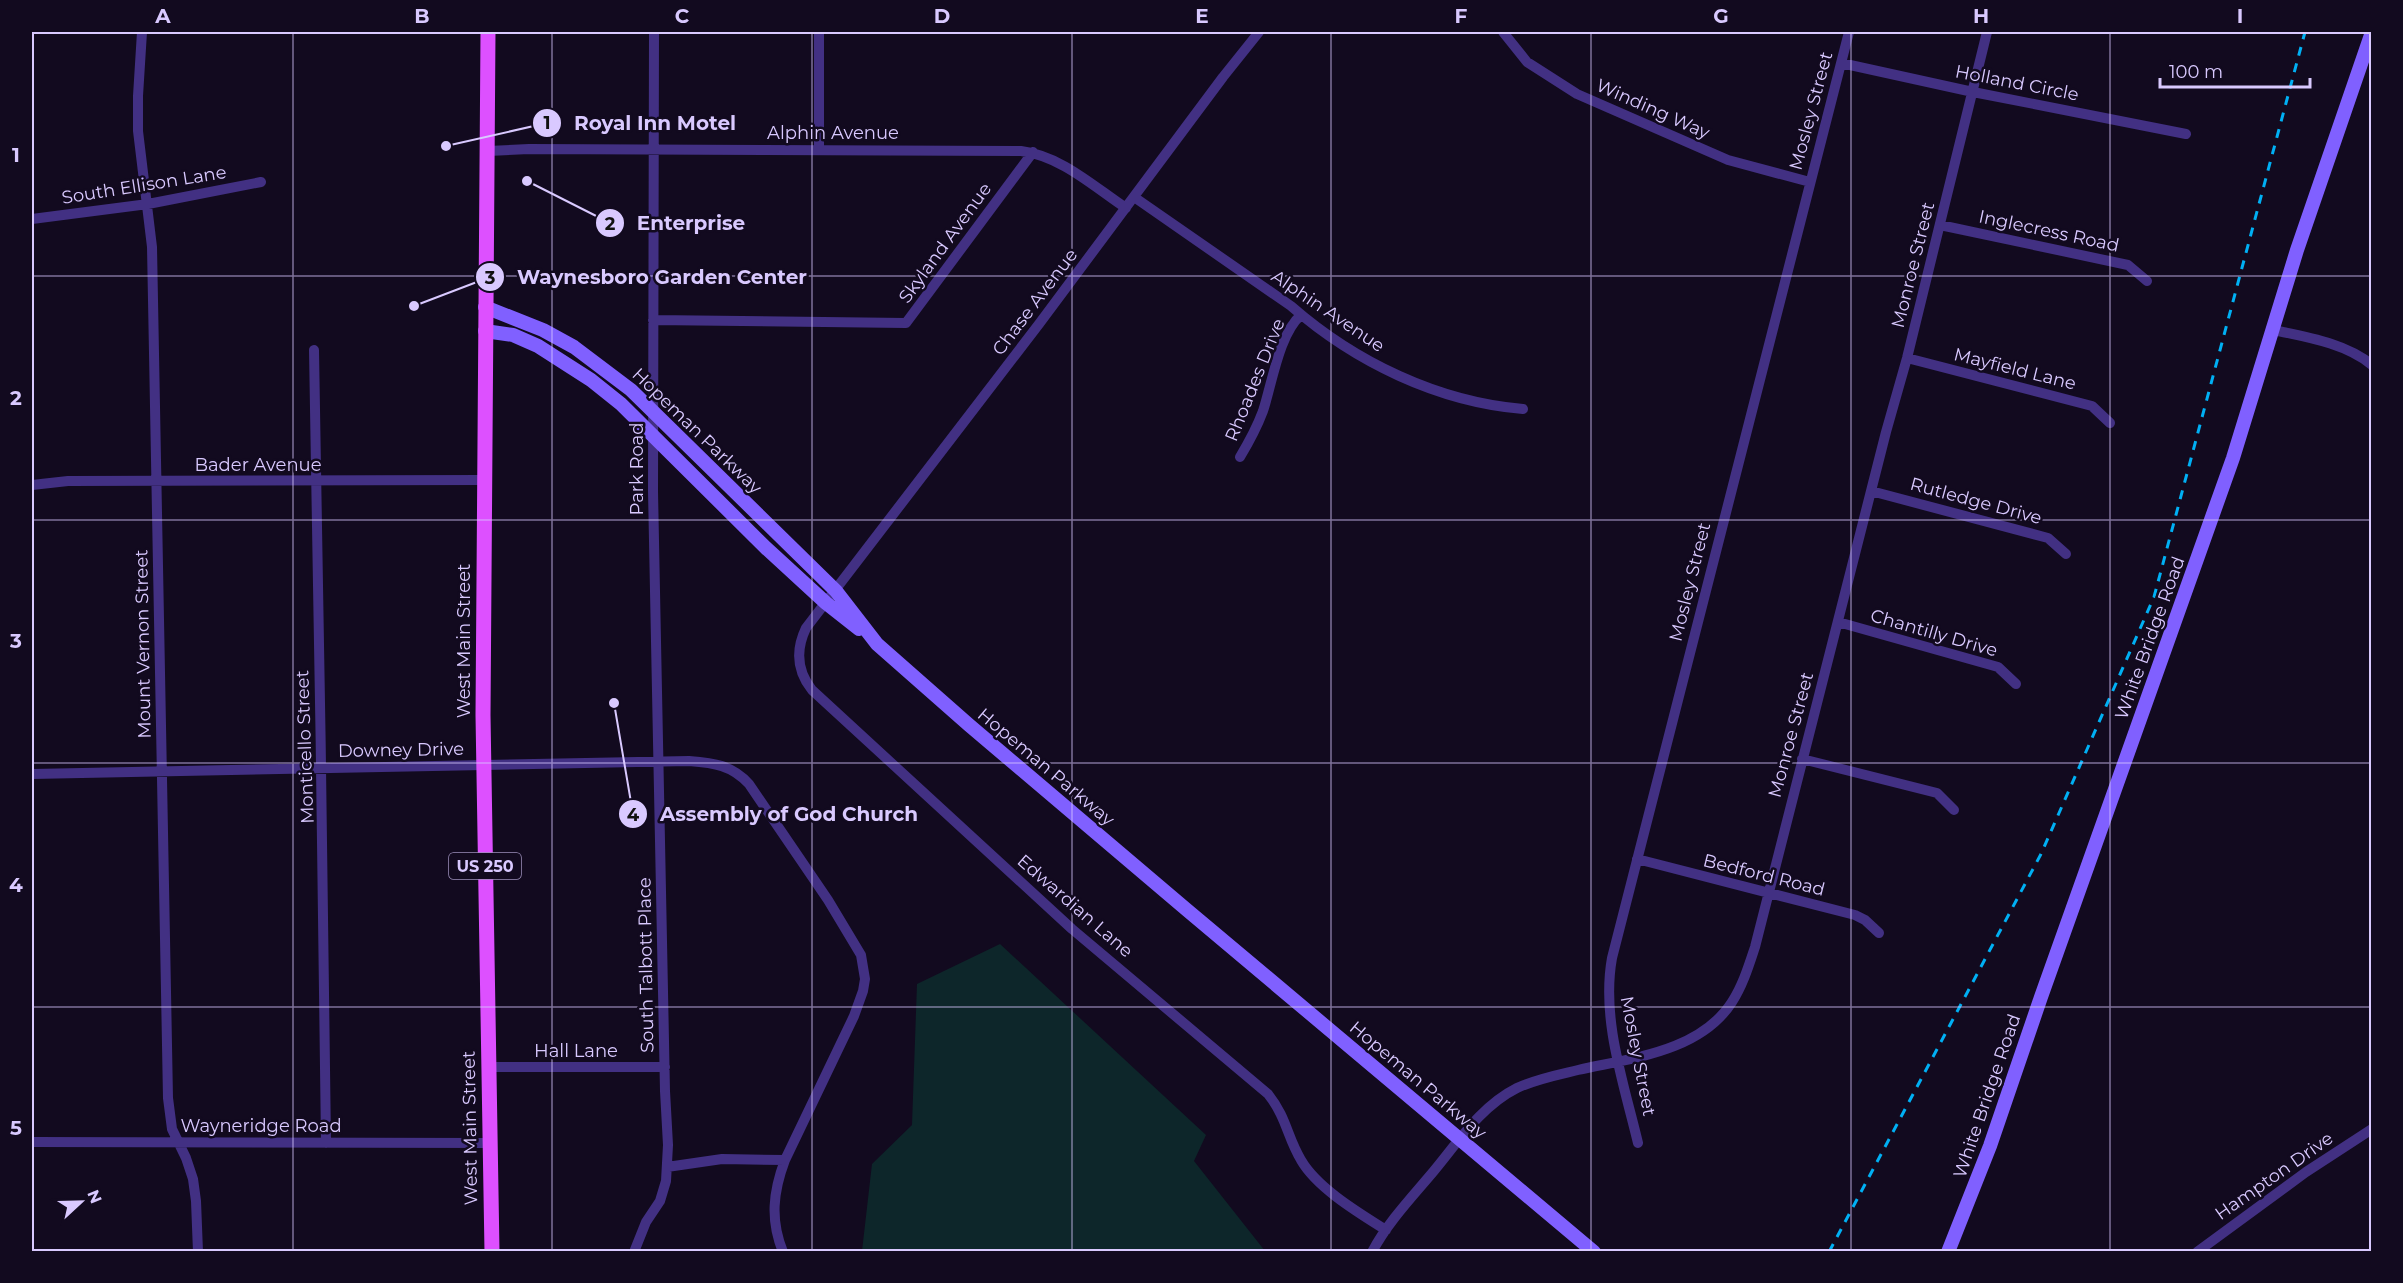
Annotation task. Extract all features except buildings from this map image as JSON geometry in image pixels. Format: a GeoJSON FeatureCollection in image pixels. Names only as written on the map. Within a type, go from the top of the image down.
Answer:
{"type":"FeatureCollection","features":[{"type":"Feature","properties":{"kind":"main road","name":"West Main Street"},"geometry":{"type":"LineString","coordinates":[[488,32],[484,765],[492,1251]]}},
{"type":"Feature","properties":{"kind":"main road","name":"White Bridge Road"},"geometry":{"type":"LineString","coordinates":[[1948,1251],[1990,1146],[2229,469],[2297,250],[2372,32]]}},
{"type":"Feature","properties":{"kind":"main road","name":"Hopeman Parkway"},"geometry":{"type":"LineString","coordinates":[[485,307],[543,330],[574,347],[631,390],[836,591],[877,644],[1186,910],[1594,1251]]}},
{"type":"Feature","properties":{"kind":"main road"},"geometry":{"type":"LineString","coordinates":[[485,331],[513,335],[557,358],[621,404],[766,548],[826,603],[877,644]]}},
{"type":"Feature","properties":{"kind":"street","name":"Mount Vernon Street"},"geometry":{"type":"LineString","coordinates":[[142,32],[138,131],[152,247],[168,1089],[172,1129],[193,1179],[198,1251]]}},
{"type":"Feature","properties":{"kind":"street","name":"Park Road"},"geometry":{"type":"LineString","coordinates":[[654,32],[653,435],[659,762]]}},
{"type":"Feature","properties":{"kind":"street"},"geometry":{"type":"LineString","coordinates":[[819,32],[819,150]]}},
{"type":"Feature","properties":{"kind":"street","name":"Chase Avenue"},"geometry":{"type":"LineString","coordinates":[[836,591],[1259,32]]}},
{"type":"Feature","properties":{"kind":"street","name":"Winding Way"},"geometry":{"type":"LineString","coordinates":[[1503,32],[1527,62],[1577,94],[1728,160],[1810,182]]}},
{"type":"Feature","properties":{"kind":"street","name":"Mosley Street"},"geometry":{"type":"LineString","coordinates":[[1638,1143],[1609,1006],[1610,973],[1637,859],[1849,32]]}},
{"type":"Feature","properties":{"kind":"street","name":"Monroe Street"},"geometry":{"type":"LineString","coordinates":[[1372,1251],[1386,1230],[1487,1109],[1517,1088],[1543,1078],[1649,1054],[1690,1040],[1709,1027],[1725,1011],[1737,993],[1749,965],[1768,893],[1907,358],[1988,32]]}},
{"type":"Feature","properties":{"kind":"street","name":"Holland Circle"},"geometry":{"type":"LineString","coordinates":[[1841,63],[2186,135]]}},
{"type":"Feature","properties":{"kind":"street","name":"Alphin Avenue"},"geometry":{"type":"LineString","coordinates":[[488,151],[1033,152],[1058,162],[1126,208]]}},
{"type":"Feature","properties":{"kind":"street","name":"Skyland Avenue"},"geometry":{"type":"LineString","coordinates":[[653,320],[906,323],[1033,152]]}},
{"type":"Feature","properties":{"kind":"street","name":"South Ellison Lane"},"geometry":{"type":"LineString","coordinates":[[32,219],[148,204],[261,182]]}},
{"type":"Feature","properties":{"kind":"street","name":"Alphin Avenue"},"geometry":{"type":"LineString","coordinates":[[1134,197],[1362,357],[1406,379],[1476,402],[1523,409]]}},
{"type":"Feature","properties":{"kind":"street","name":"Inglecress Road"},"geometry":{"type":"LineString","coordinates":[[1940,225],[2128,265],[2147,281]]}},
{"type":"Feature","properties":{"kind":"street","name":"Rhoades Drive"},"geometry":{"type":"LineString","coordinates":[[1240,457],[1262,414],[1292,324],[1301,315]]}},
{"type":"Feature","properties":{"kind":"street"},"geometry":{"type":"LineString","coordinates":[[2273,330],[2334,345],[2372,365]]}},
{"type":"Feature","properties":{"kind":"street","name":"Monticello Street"},"geometry":{"type":"LineString","coordinates":[[314,350],[326,1143]]}},
{"type":"Feature","properties":{"kind":"street","name":"Mayfield Lane"},"geometry":{"type":"LineString","coordinates":[[1907,358],[2092,406],[2110,423]]}},
{"type":"Feature","properties":{"kind":"street","name":"Bader Avenue"},"geometry":{"type":"LineString","coordinates":[[32,485],[68,481],[484,480]]}},
{"type":"Feature","properties":{"kind":"street","name":"Rutledge Drive"},"geometry":{"type":"LineString","coordinates":[[1871,491],[2048,538],[2066,554]]}},
{"type":"Feature","properties":{"kind":"street","name":"Edwardian Lane"},"geometry":{"type":"LineString","coordinates":[[836,591],[806,628],[800,645],[800,670],[812,690],[1072,929],[1268,1094],[1281,1113],[1295,1150],[1310,1173],[1344,1201],[1386,1230]]}},
{"type":"Feature","properties":{"kind":"street","name":"Chantilly Drive"},"geometry":{"type":"LineString","coordinates":[[1838,622],[1998,667],[2016,684]]}},
{"type":"Feature","properties":{"kind":"street"},"geometry":{"type":"LineString","coordinates":[[1802,759],[1937,793],[1954,810]]}},
{"type":"Feature","properties":{"kind":"street","name":"Downey Drive"},"geometry":{"type":"LineString","coordinates":[[32,774],[659,762],[719,764],[742,776],[758,796],[851,938],[864,967],[863,992],[854,1016],[785,1160]]}},
{"type":"Feature","properties":{"kind":"street","name":"South Talbott Place"},"geometry":{"type":"LineString","coordinates":[[634,1251],[646,1222],[664,1192],[667,1167],[659,762]]}},
{"type":"Feature","properties":{"kind":"street","name":"Bedford Road"},"geometry":{"type":"LineString","coordinates":[[1637,859],[1855,915],[1865,920],[1879,933]]}},
{"type":"Feature","properties":{"kind":"street","name":"Hall Lane"},"geometry":{"type":"LineString","coordinates":[[488,1067],[664,1067]]}},
{"type":"Feature","properties":{"kind":"street","name":"Hampton Drive"},"geometry":{"type":"LineString","coordinates":[[2197,1251],[2306,1172],[2372,1129]]}},
{"type":"Feature","properties":{"kind":"street","name":"Wayneridge Road"},"geometry":{"type":"LineString","coordinates":[[32,1142],[489,1143]]}},
{"type":"Feature","properties":{"kind":"street"},"geometry":{"type":"LineString","coordinates":[[667,1167],[722,1159],[785,1160],[777,1181],[774,1207],[776,1229],[783,1251]]}},
{"type":"Feature","properties":{"kind":"green space"},"geometry":{"type":"Polygon","coordinates":[[[1000,944],[1206,1135],[1194,1161],[1265,1251],[862,1251],[872,1164],[912,1125],[917,984],[1000,944]]]}},
{"type":"Feature","properties":{"kind":"railway"},"geometry":{"type":"LineString","coordinates":[[1829,1252],[2041,854],[2154,597],[2305,32]]}},
{"type":"Feature","properties":{"kind":"place","name":"Royal Inn Motel"},"geometry":{"type":"Point","coordinates":[446,146]}},
{"type":"Feature","properties":{"kind":"place","name":"Enterprise"},"geometry":{"type":"Point","coordinates":[527,181]}},
{"type":"Feature","properties":{"kind":"place","name":"Waynesboro Garden Center"},"geometry":{"type":"Point","coordinates":[414,306]}},
{"type":"Feature","properties":{"kind":"place","name":"Assembly of God Church"},"geometry":{"type":"Point","coordinates":[614,703]}}]}
